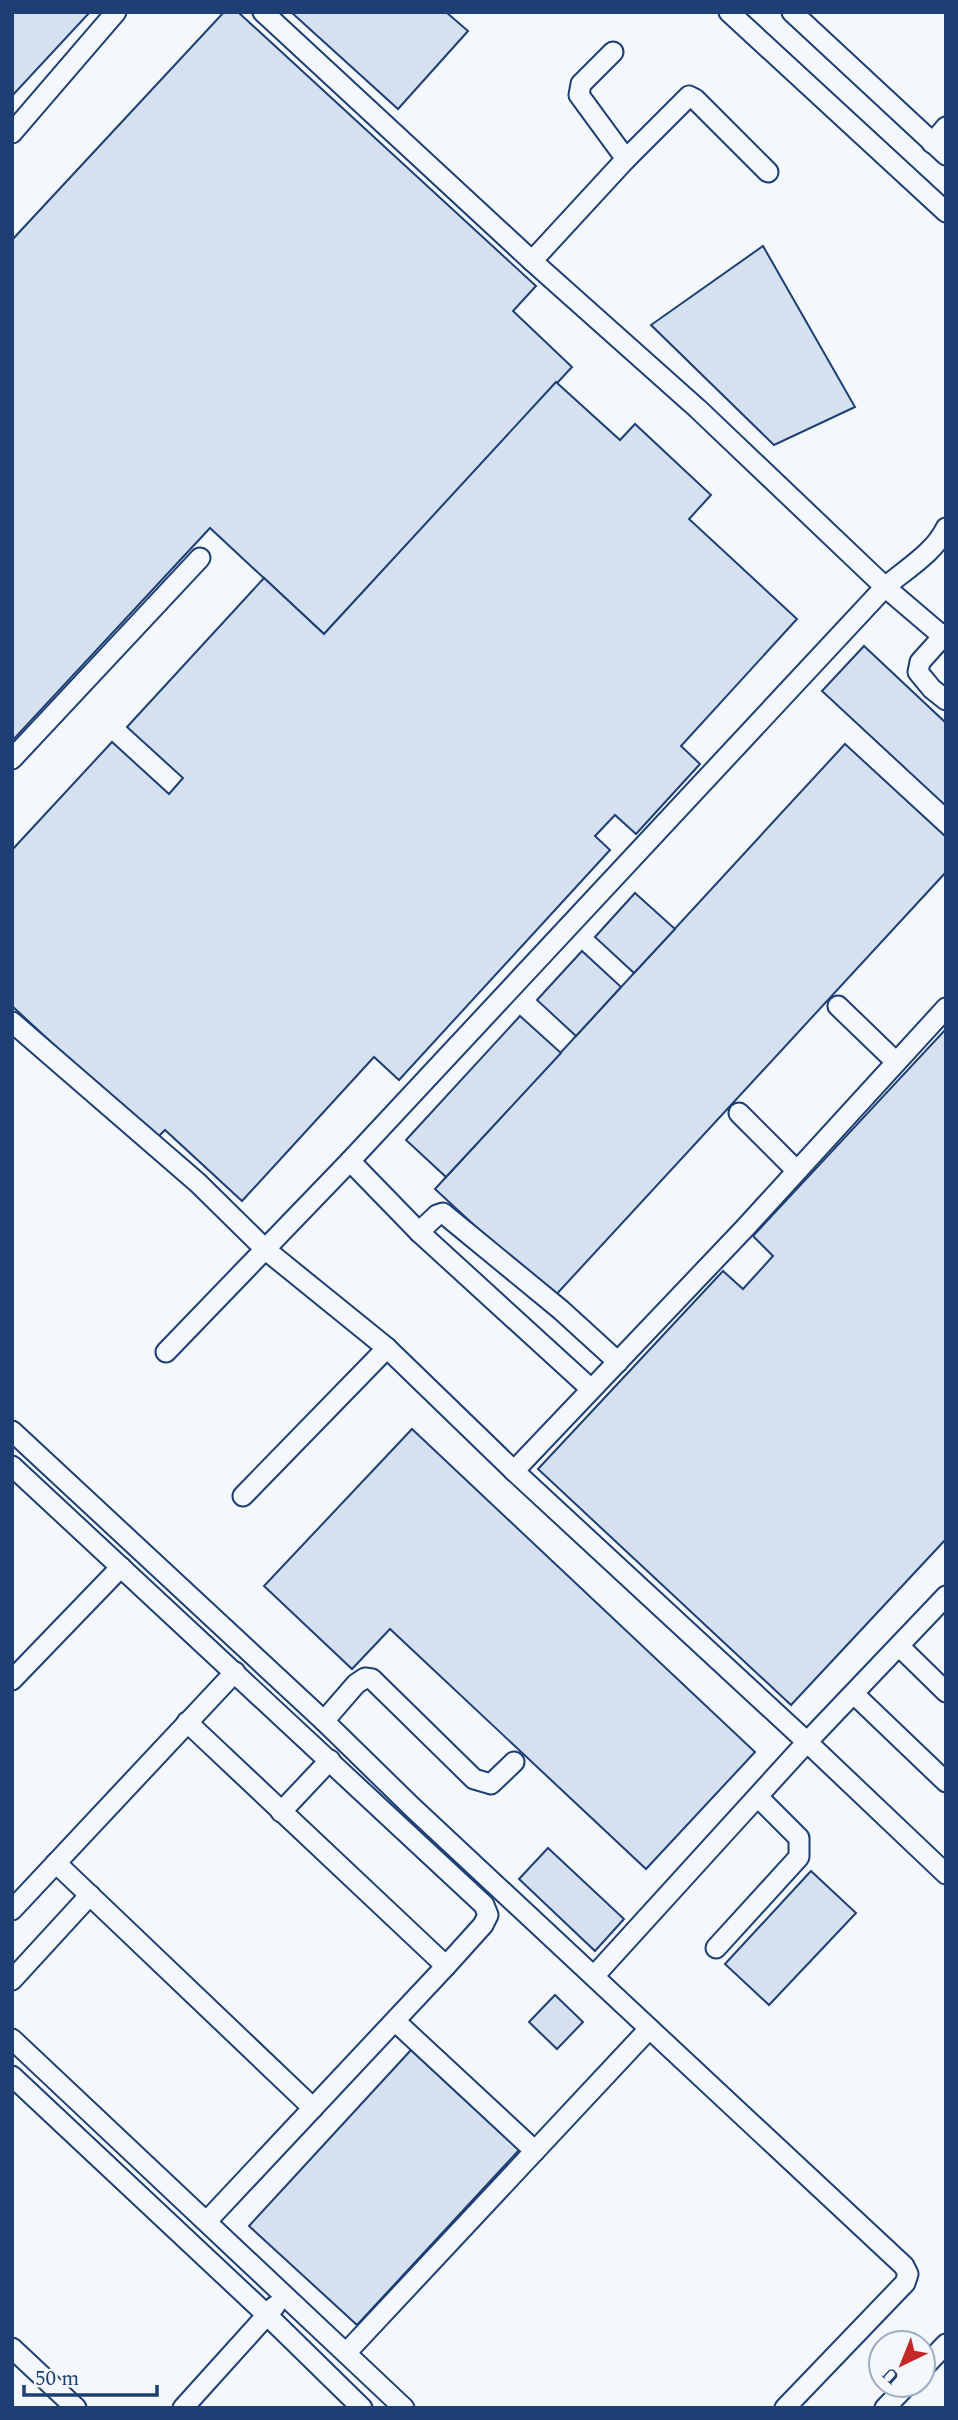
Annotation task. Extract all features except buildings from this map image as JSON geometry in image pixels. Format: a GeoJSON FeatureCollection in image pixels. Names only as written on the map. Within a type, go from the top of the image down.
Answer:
{"type":"FeatureCollection","features":[{"type":"Feature","properties":{"kind":"street"},"geometry":{"type":"LineString","coordinates":[[12,133],[116,12]]}},
{"type":"Feature","properties":{"kind":"street"},"geometry":{"type":"LineString","coordinates":[[263,12],[532,261],[698,409],[885,587],[944,636],[920,662],[918,673],[946,700]]}},
{"type":"Feature","properties":{"kind":"street"},"geometry":{"type":"LineString","coordinates":[[729,12],[946,212]]}},
{"type":"Feature","properties":{"kind":"street"},"geometry":{"type":"LineString","coordinates":[[792,12],[939,149],[946,127]]}},
{"type":"Feature","properties":{"kind":"street"},"geometry":{"type":"LineString","coordinates":[[613,52],[581,85],[579,95],[626,159]]}},
{"type":"Feature","properties":{"kind":"street"},"geometry":{"type":"LineString","coordinates":[[532,261],[626,159],[689,96],[768,172]]}},
{"type":"Feature","properties":{"kind":"street"},"geometry":{"type":"LineString","coordinates":[[166,1352],[266,1251],[885,587],[944,536]]}},
{"type":"Feature","properties":{"kind":"street"},"geometry":{"type":"LineString","coordinates":[[12,760],[200,558]]}},
{"type":"Feature","properties":{"kind":"street"},"geometry":{"type":"LineString","coordinates":[[838,1006],[896,1062]]}},
{"type":"Feature","properties":{"kind":"street"},"geometry":{"type":"LineString","coordinates":[[514,1471],[744,1229],[946,1008]]}},
{"type":"Feature","properties":{"kind":"street"},"geometry":{"type":"LineString","coordinates":[[12,1022],[198,1183],[266,1251],[387,1348],[514,1471],[946,1874]]}},
{"type":"Feature","properties":{"kind":"street"},"geometry":{"type":"LineString","coordinates":[[739,1113],[796,1170]]}},
{"type":"Feature","properties":{"kind":"street"},"geometry":{"type":"LineString","coordinates":[[350,1161],[419,1232],[591,1389]]}},
{"type":"Feature","properties":{"kind":"street"},"geometry":{"type":"LineString","coordinates":[[419,1232],[437,1215],[443,1213],[561,1310],[618,1362]]}},
{"type":"Feature","properties":{"kind":"street"},"geometry":{"type":"LineString","coordinates":[[243,1496],[387,1348]]}},
{"type":"Feature","properties":{"kind":"street"},"geometry":{"type":"LineString","coordinates":[[12,1431],[904,2266],[908,2274],[905,2283],[785,2408]]}},
{"type":"Feature","properties":{"kind":"street"},"geometry":{"type":"LineString","coordinates":[[13,1469],[330,1760],[487,1910],[483,1925],[207,2221]]}},
{"type":"Feature","properties":{"kind":"street"},"geometry":{"type":"LineString","coordinates":[[12,1681],[121,1567]]}},
{"type":"Feature","properties":{"kind":"street"},"geometry":{"type":"LineString","coordinates":[[595,1976],[807,1742],[946,1595]]}},
{"type":"Feature","properties":{"kind":"street"},"geometry":{"type":"LineString","coordinates":[[899,1646],[946,1692]]}},
{"type":"Feature","properties":{"kind":"street"},"geometry":{"type":"LineString","coordinates":[[12,1910],[234,1672]]}},
{"type":"Feature","properties":{"kind":"street"},"geometry":{"type":"LineString","coordinates":[[324,1721],[356,1684],[365,1678],[372,1679],[474,1779],[491,1784],[514,1762]]}},
{"type":"Feature","properties":{"kind":"street"},"geometry":{"type":"LineString","coordinates":[[854,1694],[946,1782]]}},
{"type":"Feature","properties":{"kind":"street"},"geometry":{"type":"LineString","coordinates":[[187,1722],[446,1966]]}},
{"type":"Feature","properties":{"kind":"street"},"geometry":{"type":"LineString","coordinates":[[281,1812],[330,1760]]}},
{"type":"Feature","properties":{"kind":"street"},"geometry":{"type":"LineString","coordinates":[[716,1948],[799,1857],[799,1838],[758,1797]]}},
{"type":"Feature","properties":{"kind":"street"},"geometry":{"type":"LineString","coordinates":[[56,1863],[313,2108]]}},
{"type":"Feature","properties":{"kind":"street"},"geometry":{"type":"LineString","coordinates":[[12,1980],[90,1895]]}},
{"type":"Feature","properties":{"kind":"street"},"geometry":{"type":"LineString","coordinates":[[395,2021],[535,2151]]}},
{"type":"Feature","properties":{"kind":"street"},"geometry":{"type":"LineString","coordinates":[[346,2353],[649,2029]]}},
{"type":"Feature","properties":{"kind":"street"},"geometry":{"type":"LineString","coordinates":[[12,2039],[404,2408]]}},
{"type":"Feature","properties":{"kind":"street"},"geometry":{"type":"LineString","coordinates":[[12,2076],[362,2408]]}},
{"type":"Feature","properties":{"kind":"street"},"geometry":{"type":"LineString","coordinates":[[183,2408],[284,2294]]}},
{"type":"Feature","properties":{"kind":"street"},"geometry":{"type":"LineString","coordinates":[[12,2348],[76,2408]]}}]}
